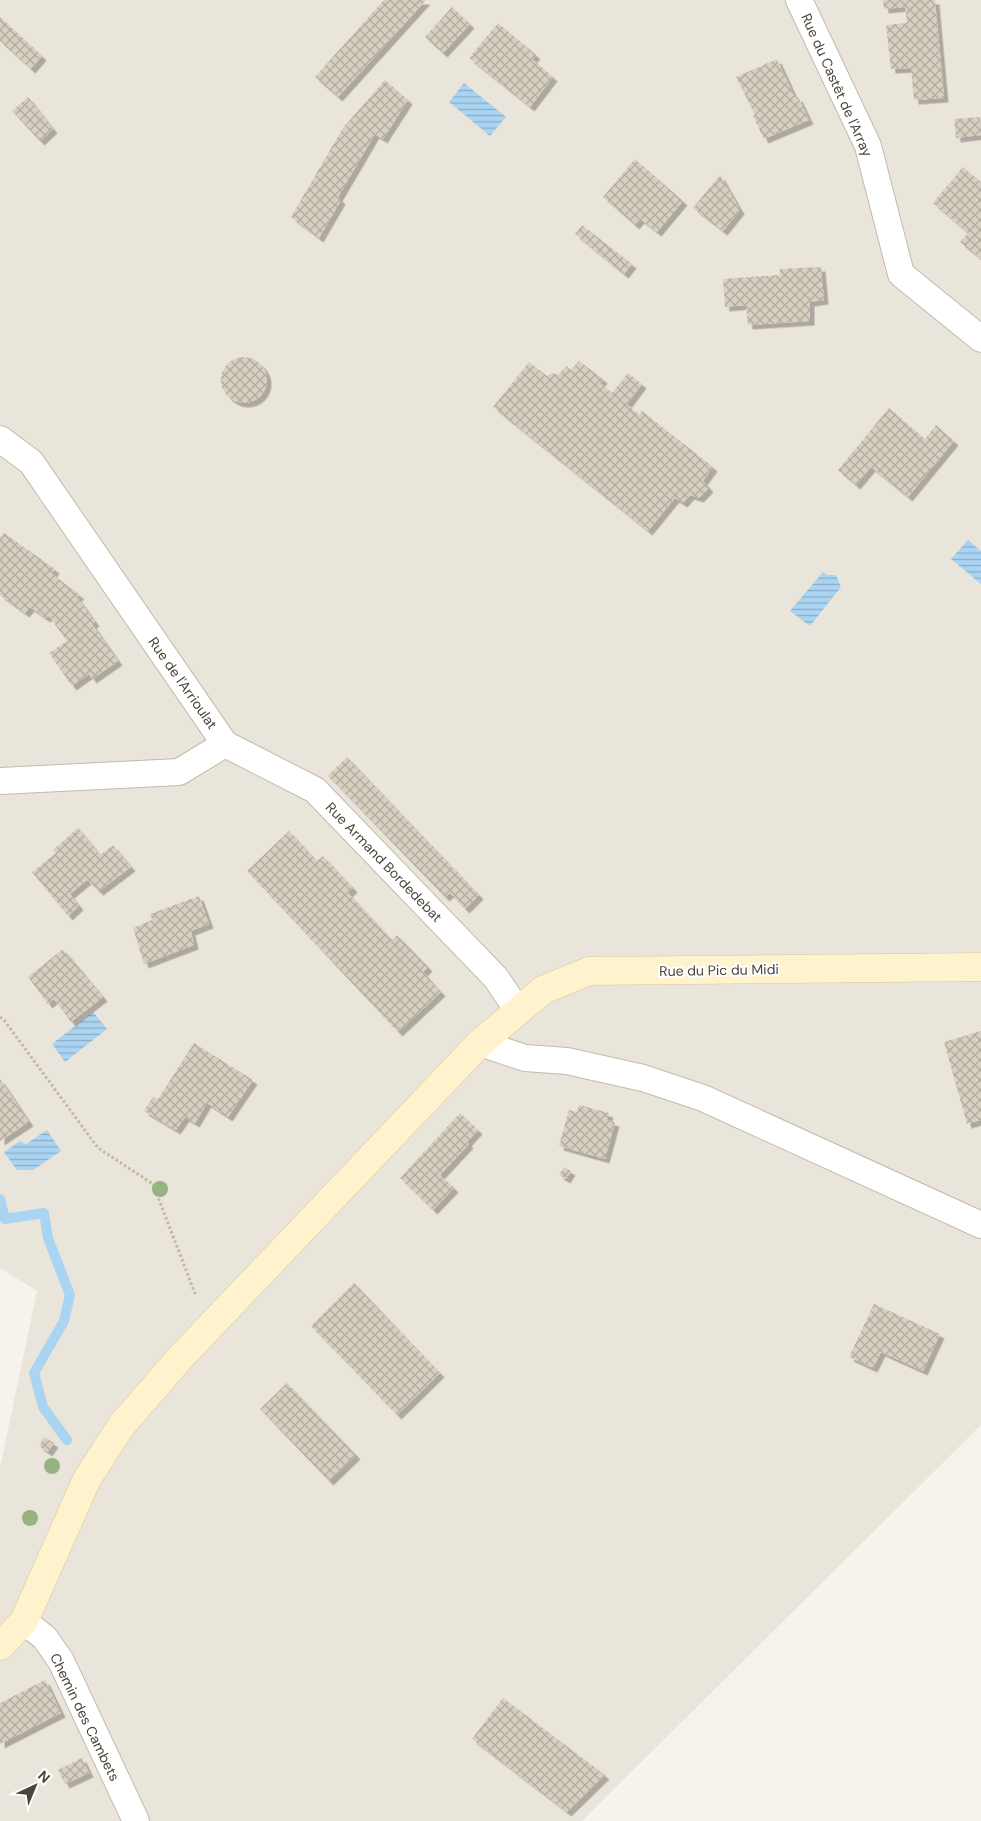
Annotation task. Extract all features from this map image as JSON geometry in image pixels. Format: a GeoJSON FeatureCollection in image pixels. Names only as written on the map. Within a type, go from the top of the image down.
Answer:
{"type":"FeatureCollection","features":[{"type":"Feature","properties":{"kind":"street","name":"Rue du Castêt de l'Array"},"geometry":{"type":"LineString","coordinates":[[799,0],[868,146],[900,274],[981,339]]}},
{"type":"Feature","properties":{"kind":"street","name":"Rue de l'Arrioulat"},"geometry":{"type":"LineString","coordinates":[[0,439],[31,462],[225,744],[179,772],[0,781]]}},
{"type":"Feature","properties":{"kind":"street","name":"Rue Armand Bordedebat"},"geometry":{"type":"LineString","coordinates":[[225,744],[315,790],[496,978],[518,1011]]}},
{"type":"Feature","properties":{"kind":"street","name":"Rue du Pic du Midi"},"geometry":{"type":"LineString","coordinates":[[0,1646],[24,1621],[87,1479],[121,1426],[178,1359],[480,1042],[542,990],[589,971],[981,967]]}},
{"type":"Feature","properties":{"kind":"street"},"geometry":{"type":"LineString","coordinates":[[480,1042],[525,1058],[567,1061],[643,1078],[703,1098],[981,1225]]}},
{"type":"Feature","properties":{"kind":"street","name":"Chemin des Cambets"},"geometry":{"type":"LineString","coordinates":[[24,1621],[45,1638],[61,1661],[136,1821]]}},
{"type":"Feature","properties":{"kind":"path"},"geometry":{"type":"LineString","coordinates":[[0,1017],[98,1148],[153,1184],[208,1329]]}},
{"type":"Feature","properties":{"kind":"shaded area"},"geometry":{"type":"Polygon","coordinates":[[[0,0],[981,0],[981,1425],[582,1821],[0,1821],[0,1468],[37,1291],[0,1268],[0,0]]]}},
{"type":"Feature","properties":{"kind":"water"},"geometry":{"type":"Polygon","coordinates":[[[464,83],[506,117],[490,136],[449,102],[464,83]]]}},
{"type":"Feature","properties":{"kind":"water"},"geometry":{"type":"Polygon","coordinates":[[[968,540],[981,551],[981,584],[951,559],[968,540]]]}},
{"type":"Feature","properties":{"kind":"water"},"geometry":{"type":"Polygon","coordinates":[[[823,572],[827,575],[836,575],[841,587],[810,626],[790,611],[823,572]]]}},
{"type":"Feature","properties":{"kind":"water"},"geometry":{"type":"Polygon","coordinates":[[[93,1012],[107,1029],[65,1062],[52,1044],[93,1012]]]}},
{"type":"Feature","properties":{"kind":"water"},"geometry":{"type":"Polygon","coordinates":[[[47,1130],[61,1151],[33,1170],[17,1170],[4,1152],[20,1141],[26,1144],[47,1130]]]}},
{"type":"Feature","properties":{"kind":"building"},"geometry":{"type":"Polygon","coordinates":[[[384,0],[426,0],[338,97],[315,77],[384,0]]]}},
{"type":"Feature","properties":{"kind":"building"},"geometry":{"type":"Polygon","coordinates":[[[883,0],[935,0],[944,98],[914,100],[911,68],[891,69],[886,25],[907,23],[905,7],[884,9],[883,0]]]}},
{"type":"Feature","properties":{"kind":"building"},"geometry":{"type":"Polygon","coordinates":[[[452,7],[470,24],[443,53],[425,37],[452,7]]]}},
{"type":"Feature","properties":{"kind":"building"},"geometry":{"type":"Polygon","coordinates":[[[0,17],[42,56],[31,69],[0,41],[0,17]]]}},
{"type":"Feature","properties":{"kind":"building"},"geometry":{"type":"Polygon","coordinates":[[[498,23],[536,55],[532,59],[553,77],[530,107],[469,58],[498,23]]]}},
{"type":"Feature","properties":{"kind":"building"},"geometry":{"type":"Polygon","coordinates":[[[777,59],[795,98],[798,97],[809,120],[764,139],[753,116],[755,115],[736,77],[777,59]]]}},
{"type":"Feature","properties":{"kind":"building"},"geometry":{"type":"Polygon","coordinates":[[[385,80],[408,100],[383,139],[375,134],[338,197],[341,200],[319,238],[291,217],[343,128],[385,80]]]}},
{"type":"Feature","properties":{"kind":"building"},"geometry":{"type":"Polygon","coordinates":[[[28,97],[53,129],[40,141],[12,111],[28,97]]]}},
{"type":"Feature","properties":{"kind":"building"},"geometry":{"type":"Polygon","coordinates":[[[980,117],[981,135],[956,138],[954,119],[980,117]]]}},
{"type":"Feature","properties":{"kind":"building"},"geometry":{"type":"Polygon","coordinates":[[[635,159],[683,201],[657,232],[640,219],[635,225],[603,197],[635,159]]]}},
{"type":"Feature","properties":{"kind":"building"},"geometry":{"type":"Polygon","coordinates":[[[963,167],[981,182],[981,259],[960,242],[968,233],[933,203],[963,167]]]}},
{"type":"Feature","properties":{"kind":"building"},"geometry":{"type":"Polygon","coordinates":[[[720,175],[740,210],[723,231],[693,208],[720,175]]]}},
{"type":"Feature","properties":{"kind":"building"},"geometry":{"type":"Polygon","coordinates":[[[582,225],[632,264],[624,274],[575,234],[582,225]]]}},
{"type":"Feature","properties":{"kind":"building"},"geometry":{"type":"Polygon","coordinates":[[[821,267],[824,300],[810,302],[810,321],[748,325],[746,305],[725,307],[723,279],[780,275],[780,269],[821,267]]]}},
{"type":"Feature","properties":{"kind":"building"},"geometry":{"type":"Polygon","coordinates":[[[249,357],[261,363],[266,371],[266,389],[261,397],[253,402],[239,403],[227,397],[222,389],[221,375],[227,363],[235,358],[249,357]]]}},
{"type":"Feature","properties":{"kind":"building"},"geometry":{"type":"Polygon","coordinates":[[[579,361],[603,379],[600,383],[612,393],[628,373],[642,384],[627,404],[639,415],[642,411],[713,467],[703,481],[709,488],[699,498],[690,495],[683,503],[675,498],[648,531],[493,407],[529,362],[547,376],[552,373],[558,375],[566,366],[571,370],[579,361]]]}},
{"type":"Feature","properties":{"kind":"building"},"geometry":{"type":"Polygon","coordinates":[[[889,408],[925,439],[936,425],[954,441],[908,497],[871,467],[856,485],[838,470],[889,408]]]}},
{"type":"Feature","properties":{"kind":"building"},"geometry":{"type":"Polygon","coordinates":[[[4,533],[55,569],[52,574],[80,595],[77,597],[95,622],[92,624],[118,661],[92,679],[89,674],[72,686],[49,653],[67,641],[49,616],[46,618],[30,607],[25,613],[0,595],[0,538],[4,533]]]}},
{"type":"Feature","properties":{"kind":"building"},"geometry":{"type":"Polygon","coordinates":[[[347,757],[479,895],[465,909],[450,893],[445,897],[328,776],[347,757]]]}},
{"type":"Feature","properties":{"kind":"building"},"geometry":{"type":"Polygon","coordinates":[[[78,828],[100,855],[113,845],[131,867],[99,891],[87,880],[70,894],[79,906],[68,916],[32,872],[56,853],[53,850],[78,828]]]}},
{"type":"Feature","properties":{"kind":"building"},"geometry":{"type":"Polygon","coordinates":[[[289,831],[317,861],[323,856],[353,888],[348,893],[392,940],[397,935],[428,967],[423,972],[441,992],[398,1032],[247,871],[289,831]]]}},
{"type":"Feature","properties":{"kind":"building"},"geometry":{"type":"Polygon","coordinates":[[[199,896],[209,924],[191,931],[194,945],[144,964],[133,928],[152,920],[150,914],[199,896]]]}},
{"type":"Feature","properties":{"kind":"building"},"geometry":{"type":"Polygon","coordinates":[[[63,949],[103,997],[71,1022],[54,999],[48,1004],[28,977],[63,949]]]}},
{"type":"Feature","properties":{"kind":"building"},"geometry":{"type":"Polygon","coordinates":[[[981,1031],[981,1120],[967,1124],[944,1042],[981,1031]]]}},
{"type":"Feature","properties":{"kind":"building"},"geometry":{"type":"Polygon","coordinates":[[[194,1043],[253,1080],[228,1117],[207,1103],[195,1123],[185,1117],[176,1130],[144,1111],[153,1097],[158,1099],[194,1043]]]}},
{"type":"Feature","properties":{"kind":"building"},"geometry":{"type":"Polygon","coordinates":[[[0,1079],[29,1122],[0,1141],[0,1079]]]}},
{"type":"Feature","properties":{"kind":"building"},"geometry":{"type":"Polygon","coordinates":[[[579,1105],[609,1113],[607,1120],[615,1122],[605,1159],[559,1146],[569,1110],[577,1112],[579,1105]]]}},
{"type":"Feature","properties":{"kind":"building"},"geometry":{"type":"Polygon","coordinates":[[[460,1113],[478,1130],[467,1142],[469,1144],[440,1175],[454,1188],[433,1210],[400,1178],[460,1113]]]}},
{"type":"Feature","properties":{"kind":"building"},"geometry":{"type":"Polygon","coordinates":[[[564,1167],[571,1171],[566,1179],[559,1175],[564,1167]]]}},
{"type":"Feature","properties":{"kind":"building"},"geometry":{"type":"Polygon","coordinates":[[[354,1283],[440,1373],[397,1415],[311,1326],[354,1283]]]}},
{"type":"Feature","properties":{"kind":"building"},"geometry":{"type":"Polygon","coordinates":[[[874,1304],[940,1334],[923,1371],[881,1352],[873,1368],[849,1357],[874,1304]]]}},
{"type":"Feature","properties":{"kind":"building"},"geometry":{"type":"Polygon","coordinates":[[[287,1383],[356,1455],[329,1481],[260,1409],[287,1383]]]}},
{"type":"Feature","properties":{"kind":"building"},"geometry":{"type":"Polygon","coordinates":[[[44,1437],[54,1443],[48,1452],[39,1446],[44,1437]]]}},
{"type":"Feature","properties":{"kind":"building"},"geometry":{"type":"Polygon","coordinates":[[[45,1680],[61,1713],[0,1744],[0,1703],[45,1680]]]}},
{"type":"Feature","properties":{"kind":"building"},"geometry":{"type":"Polygon","coordinates":[[[503,1698],[605,1775],[567,1812],[472,1739],[503,1698]]]}},
{"type":"Feature","properties":{"kind":"building"},"geometry":{"type":"Polygon","coordinates":[[[82,1758],[89,1773],[65,1784],[58,1770],[82,1758]]]}},
{"type":"Feature","properties":{"kind":"waterway"},"geometry":{"type":"LineString","coordinates":[[0,1199],[5,1219],[44,1213],[48,1238],[70,1295],[64,1321],[34,1373],[43,1407],[67,1440]]}}]}
